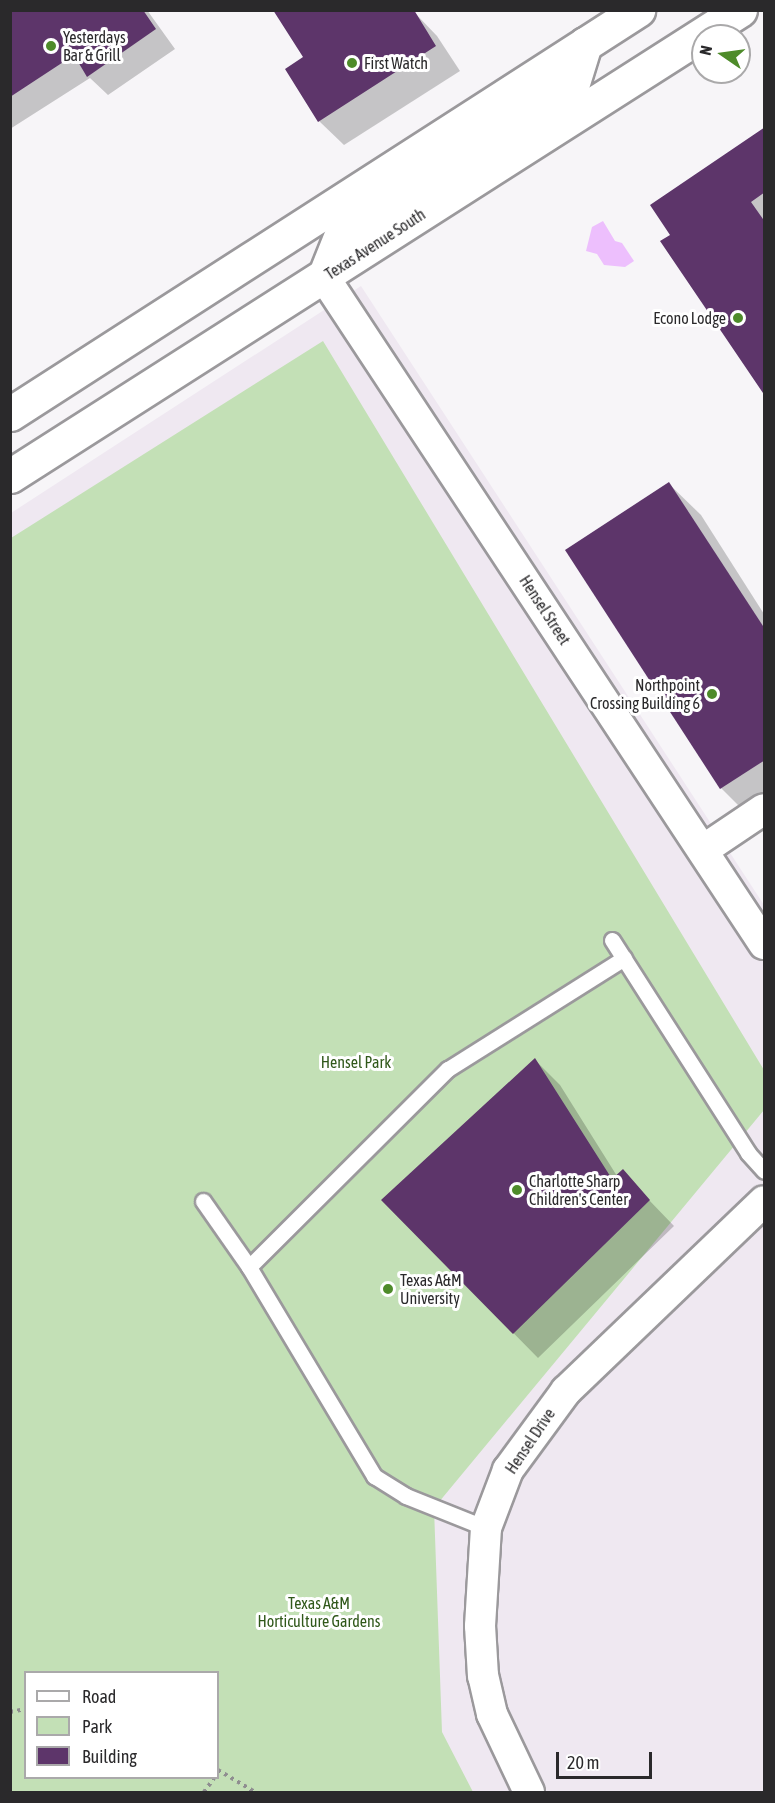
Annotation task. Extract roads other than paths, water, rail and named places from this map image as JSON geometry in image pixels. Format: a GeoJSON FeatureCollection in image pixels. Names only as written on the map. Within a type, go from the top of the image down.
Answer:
{"type":"FeatureCollection","features":[{"type":"Feature","properties":{"kind":"main road"},"geometry":{"type":"LineString","coordinates":[[10,414],[638,10]]}},
{"type":"Feature","properties":{"kind":"main road","name":"Texas Avenue South"},"geometry":{"type":"LineString","coordinates":[[10,476],[740,10]]}},
{"type":"Feature","properties":{"kind":"main road"},"geometry":{"type":"LineString","coordinates":[[324,277],[342,232],[572,86],[585,44]]}},
{"type":"Feature","properties":{"kind":"street","name":"Hensel Street"},"geometry":{"type":"LineString","coordinates":[[324,277],[765,944]]}},
{"type":"Feature","properties":{"kind":"street"},"geometry":{"type":"LineString","coordinates":[[703,850],[765,809]]}},
{"type":"Feature","properties":{"kind":"street","name":"Hensel Drive"},"geometry":{"type":"LineString","coordinates":[[529,1792],[492,1714],[483,1676],[480,1626],[486,1528],[508,1470],[566,1391],[765,1201]]}},
{"type":"Feature","properties":{"kind":"lane"},"geometry":{"type":"LineString","coordinates":[[612,940],[748,1153],[765,1171]]}},
{"type":"Feature","properties":{"kind":"lane"},"geometry":{"type":"LineString","coordinates":[[249,1267],[448,1069],[624,958]]}},
{"type":"Feature","properties":{"kind":"lane"},"geometry":{"type":"LineString","coordinates":[[203,1201],[249,1267],[374,1476],[406,1496],[486,1528]]}},
{"type":"Feature","properties":{"kind":"place","name":"Yesterdays Bar & Grill"},"geometry":{"type":"Point","coordinates":[51,46]}},
{"type":"Feature","properties":{"kind":"place","name":"First Watch"},"geometry":{"type":"Point","coordinates":[352,63]}},
{"type":"Feature","properties":{"kind":"place","name":"Econo Lodge"},"geometry":{"type":"Point","coordinates":[738,318]}},
{"type":"Feature","properties":{"kind":"place","name":"Northpoint Crossing Building 6"},"geometry":{"type":"Point","coordinates":[712,694]}},
{"type":"Feature","properties":{"kind":"place","name":"Charlotte Sharp Children's Center"},"geometry":{"type":"Point","coordinates":[517,1190]}},
{"type":"Feature","properties":{"kind":"place","name":"Texas A&M University"},"geometry":{"type":"Point","coordinates":[388,1289]}},
{"type":"Feature","properties":{"kind":"park label","name":"Hensel Park"},"geometry":{"type":"Point","coordinates":[356,1062]}},
{"type":"Feature","properties":{"kind":"park label","name":"Texas A&M Horticulture Gardens"},"geometry":{"type":"Point","coordinates":[319,1612]}}]}
